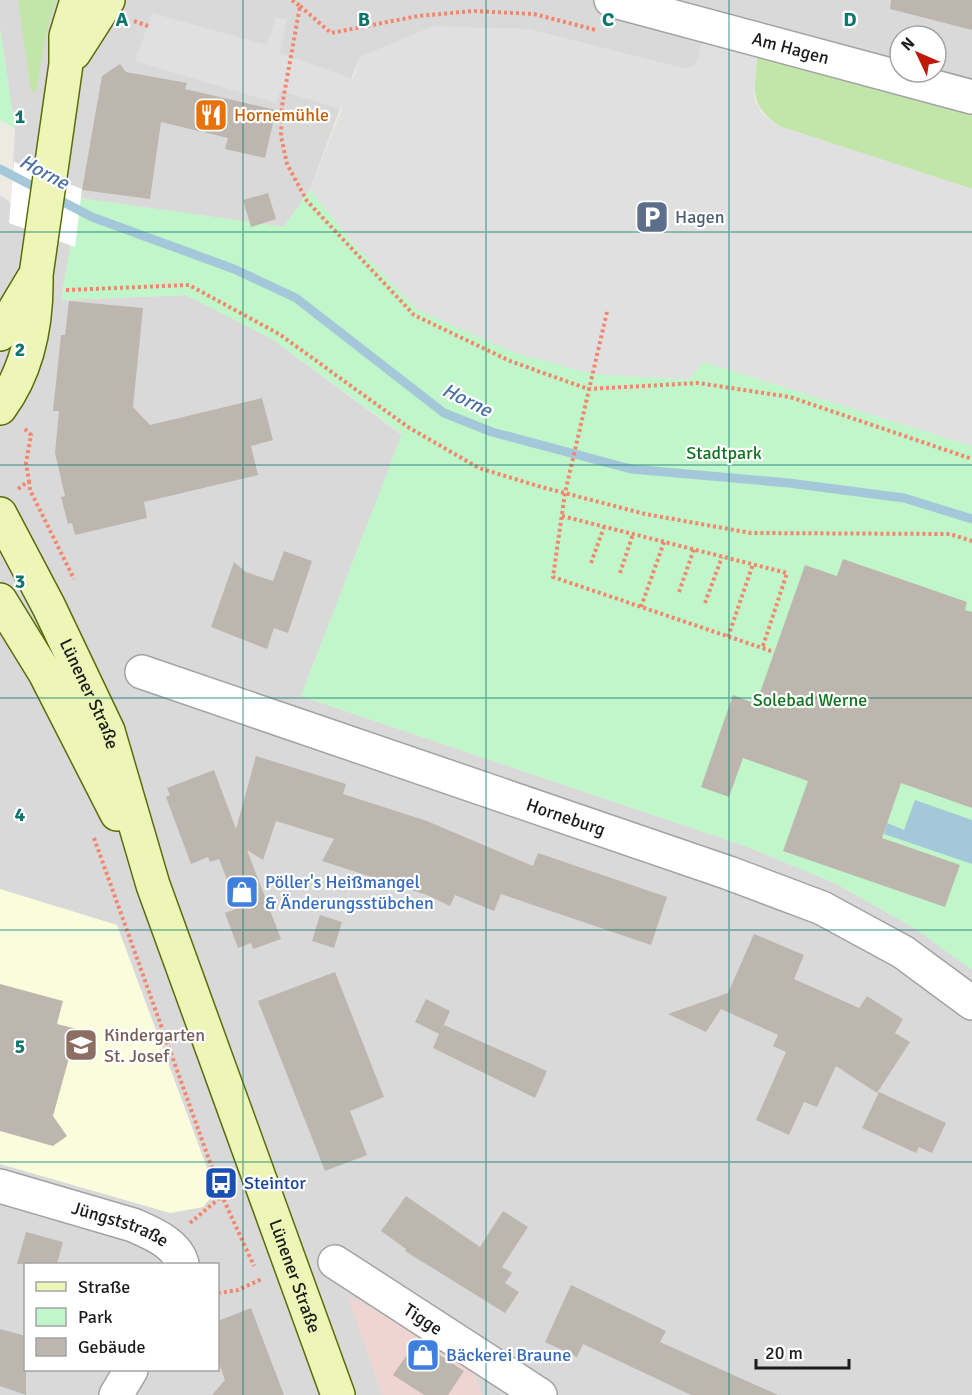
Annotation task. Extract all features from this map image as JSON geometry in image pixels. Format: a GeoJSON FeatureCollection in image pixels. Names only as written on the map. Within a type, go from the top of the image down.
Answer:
{"type":"FeatureCollection","features":[{"type":"Feature","properties":{"kind":"main road"},"geometry":{"type":"LineString","coordinates":[[1,407],[28,356],[37,305],[36,275],[41,235],[66,64],[66,36],[77,0]]}},
{"type":"Feature","properties":{"kind":"main road"},"geometry":{"type":"LineString","coordinates":[[66,64],[118,9]]}},
{"type":"Feature","properties":{"kind":"main road"},"geometry":{"type":"LineString","coordinates":[[0,334],[36,275]]}},
{"type":"Feature","properties":{"kind":"main road","name":"Lünener Straße"},"geometry":{"type":"LineString","coordinates":[[5,504],[49,607],[108,731],[153,885],[338,1395]]}},
{"type":"Feature","properties":{"kind":"main road","name":"Lünener Straße"},"geometry":{"type":"LineString","coordinates":[[0,600],[45,673],[153,885]]}},
{"type":"Feature","properties":{"kind":"street","name":"Am Hagen"},"geometry":{"type":"LineString","coordinates":[[610,0],[972,97]]}},
{"type":"Feature","properties":{"kind":"street","name":"Horneburg"},"geometry":{"type":"LineString","coordinates":[[142,672],[729,873],[822,908],[903,952],[972,1003]]}},
{"type":"Feature","properties":{"kind":"street","name":"Jüngststraße"},"geometry":{"type":"LineString","coordinates":[[0,1186],[133,1226],[174,1253]]}},
{"type":"Feature","properties":{"kind":"street","name":"Tigge"},"geometry":{"type":"LineString","coordinates":[[335,1262],[540,1395]]}},
{"type":"Feature","properties":{"kind":"street"},"geometry":{"type":"LineString","coordinates":[[116,1395],[130,1371]]}},
{"type":"Feature","properties":{"kind":"path"},"geometry":{"type":"LineString","coordinates":[[292,0],[331,33],[418,16],[474,11],[534,14],[602,32]]}},
{"type":"Feature","properties":{"kind":"path"},"geometry":{"type":"LineString","coordinates":[[300,6],[282,106],[281,136],[287,164],[307,201],[414,315],[510,361],[588,389],[698,383],[790,397],[972,459]]}},
{"type":"Feature","properties":{"kind":"path"},"geometry":{"type":"LineString","coordinates":[[118,9],[151,27]]}},
{"type":"Feature","properties":{"kind":"path"},"geometry":{"type":"LineString","coordinates":[[65,290],[189,285],[279,334],[408,428],[479,468],[565,493],[645,514],[751,533],[950,534],[972,541]]}},
{"type":"Feature","properties":{"kind":"path"},"geometry":{"type":"LineString","coordinates":[[607,312],[565,493],[553,577],[774,652]]}},
{"type":"Feature","properties":{"kind":"path"},"geometry":{"type":"LineString","coordinates":[[1,407],[31,435],[26,463],[29,481],[5,504]]}},
{"type":"Feature","properties":{"kind":"path"},"geometry":{"type":"LineString","coordinates":[[562,516],[787,573],[762,648]]}},
{"type":"Feature","properties":{"kind":"path"},"geometry":{"type":"LineString","coordinates":[[591,563],[604,527]]}},
{"type":"Feature","properties":{"kind":"path"},"geometry":{"type":"LineString","coordinates":[[620,573],[633,534]]}},
{"type":"Feature","properties":{"kind":"path"},"geometry":{"type":"LineString","coordinates":[[642,607],[664,542]]}},
{"type":"Feature","properties":{"kind":"path"},"geometry":{"type":"LineString","coordinates":[[679,592],[694,549]]}},
{"type":"Feature","properties":{"kind":"path"},"geometry":{"type":"LineString","coordinates":[[705,603],[722,556]]}},
{"type":"Feature","properties":{"kind":"path"},"geometry":{"type":"LineString","coordinates":[[728,637],[753,564]]}},
{"type":"Feature","properties":{"kind":"path"},"geometry":{"type":"LineString","coordinates":[[90,828],[222,1196],[265,1290]]}},
{"type":"Feature","properties":{"kind":"path","name":"Jüngststraße"},"geometry":{"type":"LineString","coordinates":[[174,1253],[222,1196],[258,1179]]}},
{"type":"Feature","properties":{"kind":"path"},"geometry":{"type":"LineString","coordinates":[[219,1293],[238,1290],[290,1267]]}},
{"type":"Feature","properties":{"kind":"shaded area"},"geometry":{"type":"Polygon","coordinates":[[[0,0],[972,0],[972,113],[702,44],[696,65],[685,69],[528,29],[359,58],[310,189],[284,227],[79,198],[61,300],[186,295],[272,339],[402,435],[301,696],[745,846],[835,883],[916,929],[972,970],[972,1395],[482,1395],[470,1366],[366,1347],[382,1395],[0,1395],[0,195],[11,203],[15,129],[0,28],[0,0]]]}},
{"type":"Feature","properties":{"kind":"shaded area","name":"Hagen"},"geometry":{"type":"Polygon","coordinates":[[[152,13],[267,45],[276,17],[287,20],[280,53],[353,79],[359,57],[434,26],[528,29],[685,69],[696,65],[702,43],[757,56],[754,99],[763,115],[779,126],[972,189],[972,446],[704,362],[688,380],[592,374],[515,353],[418,310],[354,244],[310,189],[342,109],[280,91],[276,103],[135,61],[152,13]]]}},
{"type":"Feature","properties":{"kind":"shaded area","name":"Kindergarten St. Josef"},"geometry":{"type":"Polygon","coordinates":[[[0,889],[117,925],[216,1192],[203,1207],[170,1213],[0,1164],[0,889]]]}},
{"type":"Feature","properties":{"kind":"shaded area"},"geometry":{"type":"Polygon","coordinates":[[[347,1294],[470,1366],[482,1395],[382,1395],[347,1294]]]}},
{"type":"Feature","properties":{"kind":"green space"},"geometry":{"type":"Polygon","coordinates":[[[18,0],[56,0],[47,30],[36,92],[31,91],[18,0]]]}},
{"type":"Feature","properties":{"kind":"green space"},"geometry":{"type":"Polygon","coordinates":[[[0,28],[15,128],[0,120],[0,28]]]}},
{"type":"Feature","properties":{"kind":"green space"},"geometry":{"type":"Polygon","coordinates":[[[757,56],[972,113],[972,189],[779,126],[762,111],[758,103],[755,87],[757,56]]]}},
{"type":"Feature","properties":{"kind":"green space","name":"Stadtpark"},"geometry":{"type":"Polygon","coordinates":[[[310,189],[354,244],[704,362],[972,446],[972,970],[916,929],[835,883],[745,846],[301,696],[402,434],[272,339],[186,295],[61,300],[79,198],[284,227],[310,189]]]}},
{"type":"Feature","properties":{"kind":"water"},"geometry":{"type":"Polygon","coordinates":[[[915,800],[972,820],[972,864],[884,834],[887,823],[904,830],[915,800]]]}},
{"type":"Feature","properties":{"kind":"pier"},"geometry":{"type":"Polygon","coordinates":[[[14,162],[82,189],[75,247],[9,223],[14,162]]]}},
{"type":"Feature","properties":{"kind":"building"},"geometry":{"type":"Polygon","coordinates":[[[891,0],[972,0],[972,30],[890,9],[891,0]]]}},
{"type":"Feature","properties":{"kind":"building"},"geometry":{"type":"Polygon","coordinates":[[[120,64],[126,72],[187,83],[185,89],[276,110],[265,158],[225,149],[228,138],[161,122],[150,199],[82,190],[102,76],[120,64]]]}},
{"type":"Feature","properties":{"kind":"building"},"geometry":{"type":"Polygon","coordinates":[[[268,193],[276,219],[251,227],[243,200],[268,193]]]}},
{"type":"Feature","properties":{"kind":"building"},"geometry":{"type":"Polygon","coordinates":[[[69,301],[143,308],[133,407],[150,425],[262,398],[273,440],[251,446],[258,475],[144,502],[147,518],[75,535],[72,523],[68,524],[61,497],[65,496],[55,453],[59,411],[53,411],[61,335],[65,335],[69,301]]]}},
{"type":"Feature","properties":{"kind":"building"},"geometry":{"type":"Polygon","coordinates":[[[284,551],[312,561],[288,633],[274,628],[267,649],[211,627],[234,562],[246,572],[273,581],[284,551]]]}},
{"type":"Feature","properties":{"kind":"building","name":"Solebad Werne"},"geometry":{"type":"Polygon","coordinates":[[[843,559],[967,602],[965,610],[972,612],[972,808],[901,783],[882,838],[960,865],[945,907],[783,851],[808,781],[743,758],[729,797],[701,787],[733,695],[756,704],[805,565],[837,576],[843,559]]]}},
{"type":"Feature","properties":{"kind":"building"},"geometry":{"type":"Polygon","coordinates":[[[256,756],[346,784],[343,794],[427,821],[533,866],[538,853],[667,897],[651,945],[501,894],[494,911],[455,895],[450,906],[427,895],[322,861],[334,839],[276,821],[263,860],[247,850],[281,939],[253,949],[251,943],[238,948],[225,913],[238,908],[219,859],[210,862],[208,857],[191,864],[166,797],[170,795],[167,788],[214,770],[236,829],[256,756]]]}},
{"type":"Feature","properties":{"kind":"building"},"geometry":{"type":"Polygon","coordinates":[[[320,915],[342,922],[334,948],[312,941],[320,915]]]}},
{"type":"Feature","properties":{"kind":"building"},"geometry":{"type":"Polygon","coordinates":[[[754,934],[804,955],[794,979],[859,1008],[867,996],[903,1019],[895,1033],[910,1042],[877,1093],[836,1066],[817,1107],[804,1102],[789,1135],[756,1120],[786,1052],[773,1046],[778,1035],[721,1009],[706,1032],[668,1014],[728,993],[754,934]]]}},
{"type":"Feature","properties":{"kind":"building"},"geometry":{"type":"Polygon","coordinates":[[[335,972],[384,1097],[350,1111],[367,1155],[325,1171],[258,1001],[335,972]]]}},
{"type":"Feature","properties":{"kind":"building"},"geometry":{"type":"Polygon","coordinates":[[[0,984],[63,1001],[57,1024],[77,1029],[53,1116],[67,1136],[53,1146],[0,1131],[0,984]]]}},
{"type":"Feature","properties":{"kind":"building"},"geometry":{"type":"Polygon","coordinates":[[[426,999],[450,1011],[441,1031],[444,1025],[547,1071],[535,1098],[433,1048],[439,1034],[415,1022],[426,999]]]}},
{"type":"Feature","properties":{"kind":"building"},"geometry":{"type":"Polygon","coordinates":[[[879,1092],[946,1123],[932,1153],[919,1147],[916,1153],[862,1128],[879,1092]]]}},
{"type":"Feature","properties":{"kind":"building"},"geometry":{"type":"Polygon","coordinates":[[[406,1196],[480,1247],[503,1211],[528,1227],[502,1267],[512,1273],[505,1283],[519,1292],[505,1313],[405,1251],[406,1249],[381,1231],[406,1196]]]}},
{"type":"Feature","properties":{"kind":"building"},"geometry":{"type":"Polygon","coordinates":[[[26,1232],[63,1242],[57,1263],[17,1264],[26,1232]]]}},
{"type":"Feature","properties":{"kind":"building"},"geometry":{"type":"Polygon","coordinates":[[[571,1285],[666,1331],[660,1342],[778,1395],[691,1395],[583,1344],[577,1357],[545,1342],[571,1285]]]}},
{"type":"Feature","properties":{"kind":"building"},"geometry":{"type":"Polygon","coordinates":[[[251,1308],[284,1395],[212,1395],[225,1380],[219,1363],[219,1321],[251,1308]]]}},
{"type":"Feature","properties":{"kind":"building"},"geometry":{"type":"Polygon","coordinates":[[[0,1329],[24,1335],[26,1395],[0,1386],[0,1329]]]}},
{"type":"Feature","properties":{"kind":"building","name":"Bäckerei Braune"},"geometry":{"type":"Polygon","coordinates":[[[417,1340],[464,1371],[448,1395],[424,1395],[393,1375],[417,1340]]]}},
{"type":"Feature","properties":{"kind":"waterway","name":"Horne"},"geometry":{"type":"LineString","coordinates":[[0,169],[92,217],[234,269],[296,298],[444,413],[492,432],[631,469],[789,483],[904,498],[972,519]]}},
{"type":"Feature","properties":{"kind":"place","name":"Hornemühle"},"geometry":{"type":"Point","coordinates":[211,115]}},
{"type":"Feature","properties":{"kind":"place","name":"Hagen"},"geometry":{"type":"Point","coordinates":[652,217]}},
{"type":"Feature","properties":{"kind":"place","name":"Pöller's Heißmangel & Änderungsstübchen"},"geometry":{"type":"Point","coordinates":[242,892]}},
{"type":"Feature","properties":{"kind":"place","name":"Kindergarten St. Josef"},"geometry":{"type":"Point","coordinates":[81,1045]}},
{"type":"Feature","properties":{"kind":"place","name":"Steintor"},"geometry":{"type":"Point","coordinates":[221,1183]}},
{"type":"Feature","properties":{"kind":"place","name":"Bäckerei Braune"},"geometry":{"type":"Point","coordinates":[423,1355]}}]}
